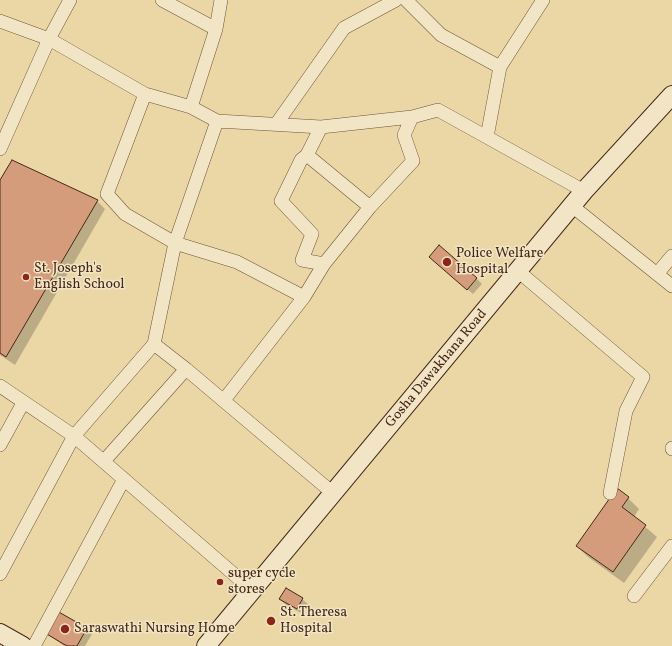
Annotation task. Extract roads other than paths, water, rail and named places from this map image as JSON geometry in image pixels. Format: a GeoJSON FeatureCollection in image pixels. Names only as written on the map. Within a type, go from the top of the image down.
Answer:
{"type":"FeatureCollection","features":[{"type":"Feature","properties":{"kind":"street"},"geometry":{"type":"LineString","coordinates":[[0,149],[48,39],[70,0]]}},
{"type":"Feature","properties":{"kind":"street"},"geometry":{"type":"LineString","coordinates":[[162,0],[216,29]]}},
{"type":"Feature","properties":{"kind":"street"},"geometry":{"type":"LineString","coordinates":[[191,107],[216,29],[221,0]]}},
{"type":"Feature","properties":{"kind":"street"},"geometry":{"type":"LineString","coordinates":[[277,123],[344,28],[396,0]]}},
{"type":"Feature","properties":{"kind":"street"},"geometry":{"type":"LineString","coordinates":[[406,0],[441,35],[500,67]]}},
{"type":"Feature","properties":{"kind":"street"},"geometry":{"type":"LineString","coordinates":[[487,137],[500,67],[543,0]]}},
{"type":"Feature","properties":{"kind":"street"},"geometry":{"type":"LineString","coordinates":[[0,21],[48,39],[146,94],[191,107],[217,121],[322,126],[412,117],[438,110],[584,191]]}},
{"type":"Feature","properties":{"kind":"street"},"geometry":{"type":"LineString","coordinates":[[146,94],[107,194],[126,214],[175,243],[237,262],[304,297]]}},
{"type":"Feature","properties":{"kind":"street","name":"Gosha Dawakhana Road"},"geometry":{"type":"LineString","coordinates":[[206,646],[334,494],[584,191],[672,95]]}},
{"type":"Feature","properties":{"kind":"street"},"geometry":{"type":"LineString","coordinates":[[224,400],[304,297],[324,264],[370,206],[413,161],[404,135],[412,117]]}},
{"type":"Feature","properties":{"kind":"street"},"geometry":{"type":"LineString","coordinates":[[0,574],[74,436],[154,344],[175,243],[217,121]]}},
{"type":"Feature","properties":{"kind":"street"},"geometry":{"type":"LineString","coordinates":[[322,126],[307,155],[301,160],[281,201],[312,234],[302,260],[324,264]]}},
{"type":"Feature","properties":{"kind":"street"},"geometry":{"type":"LineString","coordinates":[[307,155],[370,206]]}},
{"type":"Feature","properties":{"kind":"street"},"geometry":{"type":"LineString","coordinates":[[572,206],[672,286]]}},
{"type":"Feature","properties":{"kind":"street"},"geometry":{"type":"LineString","coordinates":[[657,274],[672,256]]}},
{"type":"Feature","properties":{"kind":"street"},"geometry":{"type":"LineString","coordinates":[[518,271],[643,377],[626,411],[610,493]]}},
{"type":"Feature","properties":{"kind":"street"},"geometry":{"type":"LineString","coordinates":[[154,344],[186,368],[334,494]]}},
{"type":"Feature","properties":{"kind":"street"},"geometry":{"type":"LineString","coordinates":[[104,461],[186,368]]}},
{"type":"Feature","properties":{"kind":"street"},"geometry":{"type":"LineString","coordinates":[[0,386],[23,403],[74,436],[252,590]]}},
{"type":"Feature","properties":{"kind":"street"},"geometry":{"type":"LineString","coordinates":[[0,445],[23,403]]}},
{"type":"Feature","properties":{"kind":"street"},"geometry":{"type":"LineString","coordinates":[[0,632],[24,646],[124,479]]}},
{"type":"Feature","properties":{"kind":"street"},"geometry":{"type":"LineString","coordinates":[[634,596],[672,546]]}},
{"type":"Feature","properties":{"kind":"place","name":"Police Welfare Hospital"},"geometry":{"type":"Point","coordinates":[447,262]}},
{"type":"Feature","properties":{"kind":"place","name":"St. Joseph's English School"},"geometry":{"type":"Point","coordinates":[26,277]}},
{"type":"Feature","properties":{"kind":"place","name":"super cycle stores"},"geometry":{"type":"Point","coordinates":[220,582]}},
{"type":"Feature","properties":{"kind":"place","name":"St. Theresa Hospital"},"geometry":{"type":"Point","coordinates":[271,621]}},
{"type":"Feature","properties":{"kind":"place","name":"Saraswathi Nursing Home"},"geometry":{"type":"Point","coordinates":[65,629]}}]}
